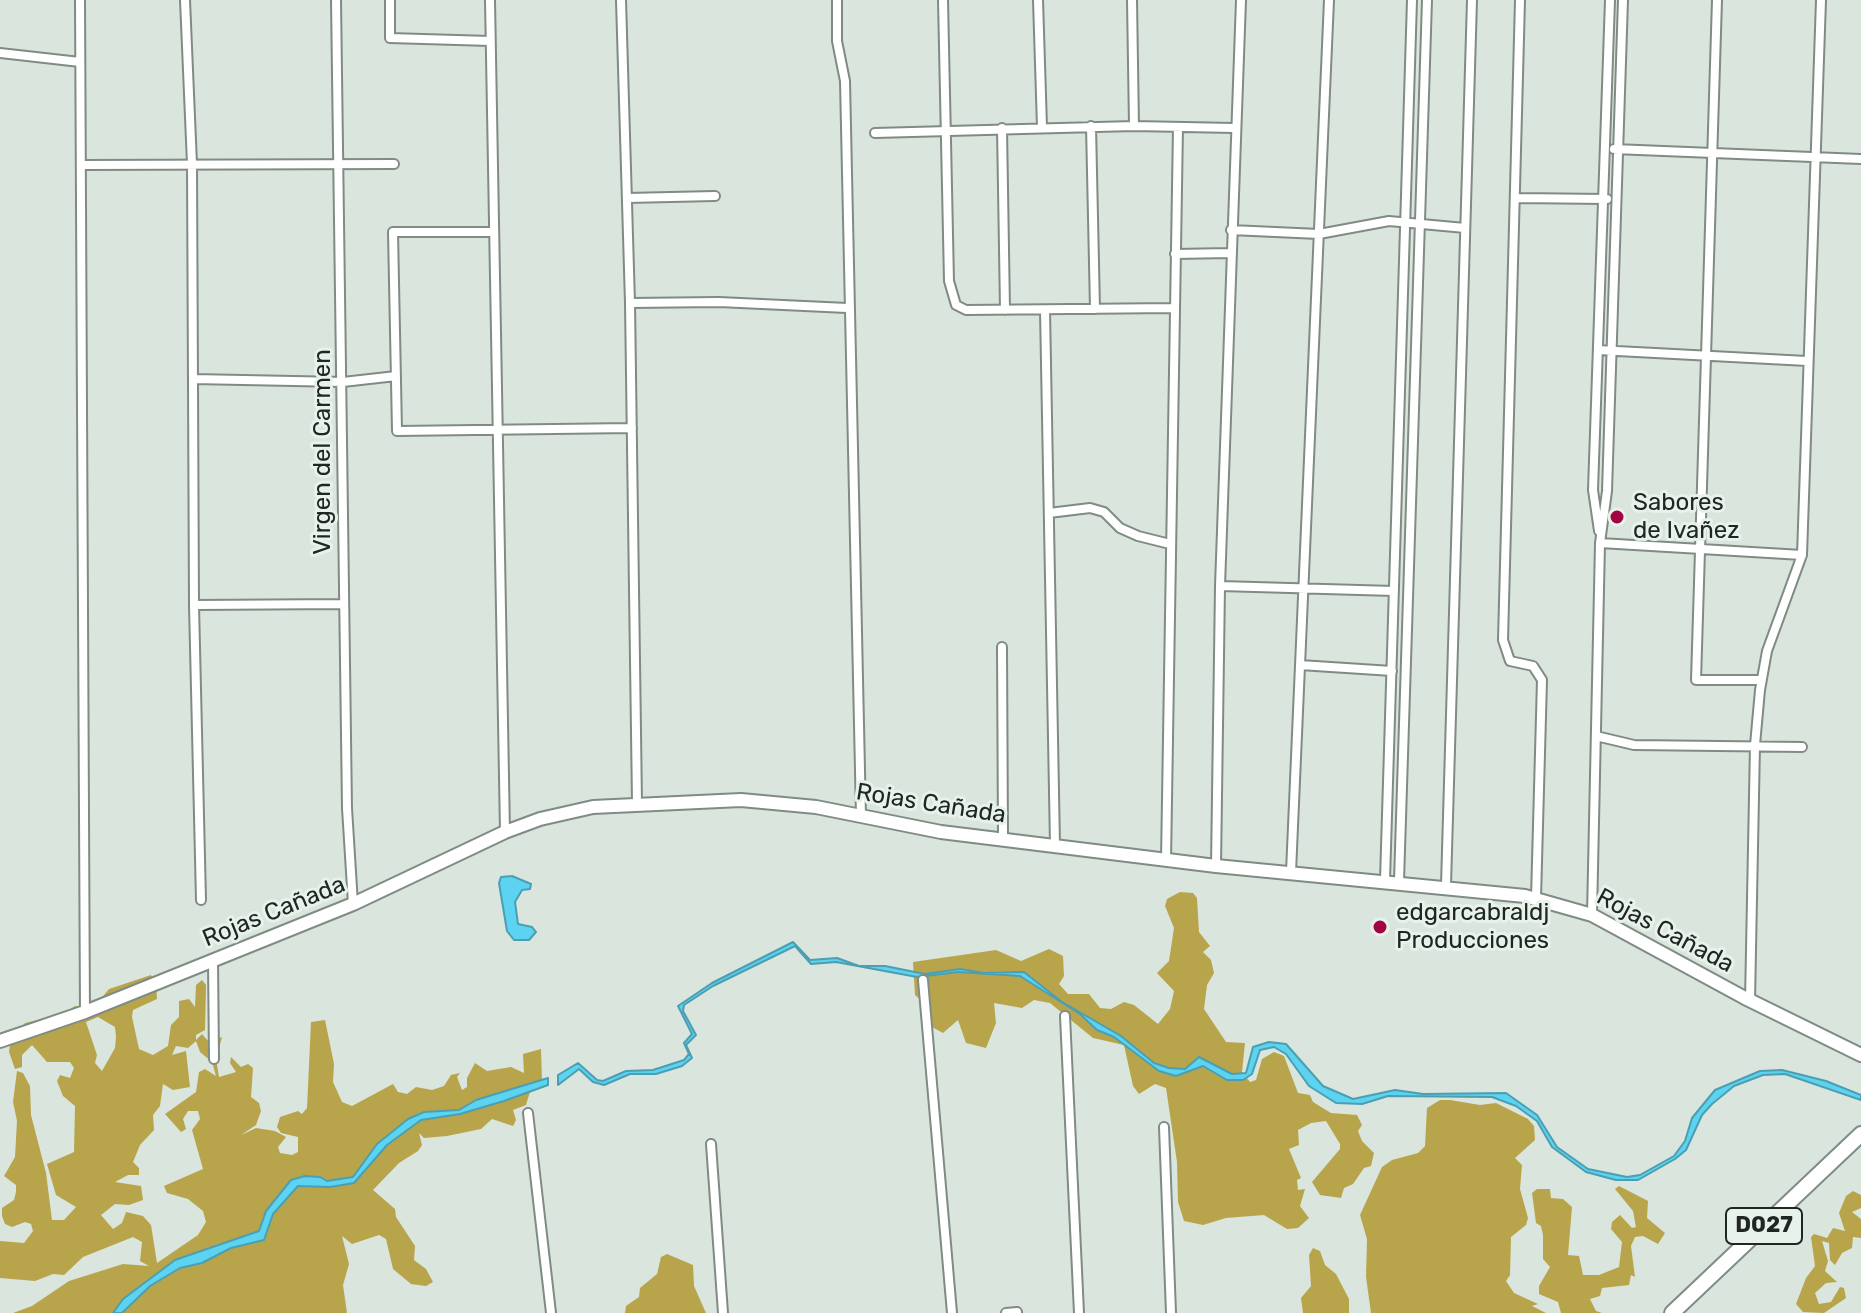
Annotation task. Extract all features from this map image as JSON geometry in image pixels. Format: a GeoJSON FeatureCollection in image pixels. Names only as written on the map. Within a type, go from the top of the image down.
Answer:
{"type":"FeatureCollection","features":[{"type":"Feature","properties":{"kind":"main road","name":"Rojas Cañada"},"geometry":{"type":"LineString","coordinates":[[0,1041],[85,1012],[353,904],[505,832],[564,813],[637,803],[741,800],[816,807],[941,832],[1166,860],[1446,885],[1536,898],[1592,915],[1750,1001],[1861,1055]]}},
{"type":"Feature","properties":{"kind":"main road","name":"D027"},"geometry":{"type":"LineString","coordinates":[[1672,1313],[1860,1137]]}},
{"type":"Feature","properties":{"kind":"street"},"geometry":{"type":"LineString","coordinates":[[80,0],[85,1012]]}},
{"type":"Feature","properties":{"kind":"street"},"geometry":{"type":"LineString","coordinates":[[185,0],[192,164],[194,605],[201,900]]}},
{"type":"Feature","properties":{"kind":"street","name":"Virgen del Carmen"},"geometry":{"type":"LineString","coordinates":[[336,0],[344,604],[353,904]]}},
{"type":"Feature","properties":{"kind":"street"},"geometry":{"type":"LineString","coordinates":[[390,0],[390,38],[490,41]]}},
{"type":"Feature","properties":{"kind":"street"},"geometry":{"type":"LineString","coordinates":[[490,0],[505,832]]}},
{"type":"Feature","properties":{"kind":"street"},"geometry":{"type":"LineString","coordinates":[[621,0],[630,303],[637,803]]}},
{"type":"Feature","properties":{"kind":"street"},"geometry":{"type":"LineString","coordinates":[[837,0],[837,41],[845,81],[847,308],[861,816]]}},
{"type":"Feature","properties":{"kind":"street"},"geometry":{"type":"LineString","coordinates":[[943,0],[952,296],[956,305],[966,310],[1174,308]]}},
{"type":"Feature","properties":{"kind":"street"},"geometry":{"type":"LineString","coordinates":[[1038,0],[1042,127]]}},
{"type":"Feature","properties":{"kind":"street"},"geometry":{"type":"LineString","coordinates":[[1132,0],[1134,126]]}},
{"type":"Feature","properties":{"kind":"street"},"geometry":{"type":"LineString","coordinates":[[1216,866],[1220,586],[1234,128],[1241,0]]}},
{"type":"Feature","properties":{"kind":"street"},"geometry":{"type":"LineString","coordinates":[[1291,872],[1329,0]]}},
{"type":"Feature","properties":{"kind":"street"},"geometry":{"type":"LineString","coordinates":[[1385,880],[1412,0]]}},
{"type":"Feature","properties":{"kind":"street"},"geometry":{"type":"LineString","coordinates":[[1399,881],[1427,0]]}},
{"type":"Feature","properties":{"kind":"street"},"geometry":{"type":"LineString","coordinates":[[1446,885],[1472,0]]}},
{"type":"Feature","properties":{"kind":"street"},"geometry":{"type":"LineString","coordinates":[[1520,0],[1503,640],[1510,661],[1533,666],[1542,680],[1536,898]]}},
{"type":"Feature","properties":{"kind":"street"},"geometry":{"type":"LineString","coordinates":[[1600,543],[1593,490],[1610,0]]}},
{"type":"Feature","properties":{"kind":"street"},"geometry":{"type":"LineString","coordinates":[[1592,915],[1600,543],[1607,491],[1623,0]]}},
{"type":"Feature","properties":{"kind":"street"},"geometry":{"type":"LineString","coordinates":[[1717,0],[1696,680],[1761,680]]}},
{"type":"Feature","properties":{"kind":"street"},"geometry":{"type":"LineString","coordinates":[[1750,1001],[1755,745],[1761,680],[1767,651],[1802,555],[1821,0]]}},
{"type":"Feature","properties":{"kind":"street"},"geometry":{"type":"LineString","coordinates":[[0,53],[80,62]]}},
{"type":"Feature","properties":{"kind":"street"},"geometry":{"type":"LineString","coordinates":[[875,133],[1091,126],[1234,128]]}},
{"type":"Feature","properties":{"kind":"street"},"geometry":{"type":"LineString","coordinates":[[1091,126],[1095,309]]}},
{"type":"Feature","properties":{"kind":"street"},"geometry":{"type":"LineString","coordinates":[[1166,860],[1178,127]]}},
{"type":"Feature","properties":{"kind":"street"},"geometry":{"type":"LineString","coordinates":[[1002,128],[1005,310]]}},
{"type":"Feature","properties":{"kind":"street"},"geometry":{"type":"LineString","coordinates":[[1605,149],[1861,159]]}},
{"type":"Feature","properties":{"kind":"street"},"geometry":{"type":"LineString","coordinates":[[81,165],[394,164]]}},
{"type":"Feature","properties":{"kind":"street"},"geometry":{"type":"LineString","coordinates":[[627,198],[715,196]]}},
{"type":"Feature","properties":{"kind":"street"},"geometry":{"type":"LineString","coordinates":[[1516,198],[1616,200]]}},
{"type":"Feature","properties":{"kind":"street"},"geometry":{"type":"LineString","coordinates":[[1231,230],[1319,234],[1389,221],[1465,228]]}},
{"type":"Feature","properties":{"kind":"street"},"geometry":{"type":"LineString","coordinates":[[492,232],[393,232],[397,431],[632,428]]}},
{"type":"Feature","properties":{"kind":"street"},"geometry":{"type":"LineString","coordinates":[[1175,254],[1230,253]]}},
{"type":"Feature","properties":{"kind":"street"},"geometry":{"type":"LineString","coordinates":[[630,303],[719,302],[847,308]]}},
{"type":"Feature","properties":{"kind":"street"},"geometry":{"type":"LineString","coordinates":[[1045,310],[1055,845]]}},
{"type":"Feature","properties":{"kind":"street"},"geometry":{"type":"LineString","coordinates":[[1598,350],[1807,361]]}},
{"type":"Feature","properties":{"kind":"street"},"geometry":{"type":"LineString","coordinates":[[193,379],[343,382],[396,376]]}},
{"type":"Feature","properties":{"kind":"street"},"geometry":{"type":"LineString","coordinates":[[1049,513],[1090,508],[1104,512],[1120,528],[1170,544]]}},
{"type":"Feature","properties":{"kind":"street"},"geometry":{"type":"LineString","coordinates":[[1600,543],[1802,555]]}},
{"type":"Feature","properties":{"kind":"street"},"geometry":{"type":"LineString","coordinates":[[1220,586],[1394,591]]}},
{"type":"Feature","properties":{"kind":"street"},"geometry":{"type":"LineString","coordinates":[[194,605],[344,604]]}},
{"type":"Feature","properties":{"kind":"street"},"geometry":{"type":"LineString","coordinates":[[1002,647],[1003,839]]}},
{"type":"Feature","properties":{"kind":"street"},"geometry":{"type":"LineString","coordinates":[[1300,665],[1392,671]]}},
{"type":"Feature","properties":{"kind":"street"},"geometry":{"type":"LineString","coordinates":[[1596,736],[1634,745],[1802,747]]}},
{"type":"Feature","properties":{"kind":"street"},"geometry":{"type":"LineString","coordinates":[[213,961],[214,1059]]}},
{"type":"Feature","properties":{"kind":"street"},"geometry":{"type":"LineString","coordinates":[[923,980],[952,1313]]}},
{"type":"Feature","properties":{"kind":"street"},"geometry":{"type":"LineString","coordinates":[[1065,1016],[1079,1313]]}},
{"type":"Feature","properties":{"kind":"street"},"geometry":{"type":"LineString","coordinates":[[528,1113],[551,1313]]}},
{"type":"Feature","properties":{"kind":"street"},"geometry":{"type":"LineString","coordinates":[[1164,1127],[1171,1313]]}},
{"type":"Feature","properties":{"kind":"street"},"geometry":{"type":"LineString","coordinates":[[711,1144],[723,1313]]}},
{"type":"Feature","properties":{"kind":"street"},"geometry":{"type":"LineString","coordinates":[[1006,1313],[1017,1312]]}},
{"type":"Feature","properties":{"kind":"shaded area"},"geometry":{"type":"Polygon","coordinates":[[[1180,892],[1193,893],[1197,898],[1199,932],[1210,946],[1203,952],[1211,960],[1214,973],[1207,985],[1204,1009],[1226,1042],[1245,1043],[1242,1072],[1250,1082],[1256,1080],[1262,1059],[1274,1052],[1284,1056],[1298,1093],[1310,1095],[1313,1102],[1331,1113],[1357,1115],[1362,1125],[1358,1131],[1362,1141],[1374,1153],[1371,1166],[1364,1168],[1353,1184],[1344,1188],[1341,1198],[1320,1195],[1312,1182],[1340,1149],[1340,1144],[1326,1121],[1311,1123],[1298,1130],[1299,1145],[1289,1149],[1301,1178],[1297,1180],[1298,1190],[1305,1189],[1300,1206],[1309,1218],[1298,1228],[1287,1229],[1264,1215],[1226,1218],[1203,1225],[1184,1221],[1178,1202],[1177,1162],[1166,1088],[1155,1084],[1139,1094],[1133,1086],[1124,1045],[1093,1038],[1050,1003],[1034,1000],[1022,1008],[994,1003],[996,1023],[986,1048],[966,1043],[958,1020],[943,1033],[925,1023],[922,1001],[915,995],[913,962],[996,950],[1021,961],[1049,949],[1063,956],[1064,976],[1059,984],[1068,994],[1089,994],[1100,1008],[1111,1009],[1124,1002],[1134,1005],[1158,1024],[1170,1009],[1174,991],[1157,973],[1169,961],[1174,928],[1165,906],[1167,899],[1180,892]]]}},
{"type":"Feature","properties":{"kind":"shaded area"},"geometry":{"type":"Polygon","coordinates":[[[151,975],[156,983],[157,999],[133,1010],[132,1017],[139,1049],[153,1055],[168,1046],[171,1025],[179,1017],[179,1001],[189,999],[195,1007],[196,985],[202,980],[206,985],[205,1030],[196,1035],[196,1040],[202,1034],[209,1042],[222,1037],[216,1059],[219,1077],[236,1072],[230,1063],[231,1057],[241,1067],[248,1064],[253,1068],[251,1097],[259,1103],[261,1111],[256,1125],[241,1135],[256,1128],[275,1131],[286,1137],[278,1147],[280,1153],[292,1155],[298,1152],[298,1137],[281,1133],[277,1127],[280,1117],[298,1111],[302,1114],[307,1108],[311,1022],[325,1020],[334,1064],[333,1082],[342,1102],[352,1106],[393,1084],[398,1092],[407,1094],[416,1087],[432,1090],[444,1086],[451,1075],[460,1073],[457,1077],[462,1090],[467,1087],[467,1078],[475,1063],[487,1071],[511,1067],[524,1073],[523,1054],[541,1049],[542,1082],[532,1085],[526,1105],[513,1110],[516,1120],[513,1126],[492,1119],[481,1129],[447,1136],[424,1138],[419,1133],[422,1145],[418,1151],[399,1163],[373,1190],[395,1209],[396,1217],[415,1246],[414,1260],[426,1269],[433,1282],[426,1286],[411,1284],[393,1269],[386,1239],[379,1235],[352,1244],[342,1236],[349,1264],[343,1285],[347,1313],[13,1313],[32,1306],[69,1281],[123,1264],[149,1266],[140,1261],[142,1242],[133,1237],[83,1257],[64,1275],[53,1274],[35,1281],[0,1278],[0,1241],[24,1243],[33,1231],[31,1224],[25,1222],[12,1227],[5,1224],[2,1216],[2,1208],[14,1200],[16,1192],[16,1185],[4,1176],[15,1157],[17,1121],[13,1102],[17,1071],[23,1073],[30,1086],[31,1115],[46,1173],[52,1220],[64,1220],[76,1207],[56,1195],[47,1164],[74,1152],[75,1106],[63,1096],[57,1081],[60,1075],[70,1078],[74,1068],[70,1062],[47,1062],[32,1045],[22,1055],[22,1067],[15,1069],[9,1052],[11,1037],[25,1023],[63,1014],[75,1006],[93,1008],[109,989],[151,975]],[[98,1017],[86,1022],[97,1055],[95,1063],[102,1071],[115,1048],[116,1037],[115,1027],[98,1017]],[[196,1041],[188,1048],[176,1046],[172,1055],[186,1051],[190,1087],[173,1090],[163,1084],[160,1106],[153,1115],[154,1130],[140,1145],[133,1162],[139,1168],[139,1175],[128,1175],[115,1182],[141,1186],[143,1200],[129,1205],[115,1204],[101,1215],[113,1229],[122,1223],[126,1212],[143,1216],[151,1225],[157,1263],[198,1235],[206,1222],[203,1211],[188,1199],[167,1193],[164,1186],[203,1169],[192,1130],[200,1119],[198,1111],[188,1111],[183,1119],[186,1129],[181,1132],[165,1114],[196,1092],[199,1072],[205,1069],[216,1076],[212,1062],[200,1052],[196,1041]]]}},
{"type":"Feature","properties":{"kind":"shaded area"},"geometry":{"type":"Polygon","coordinates":[[[1440,1100],[1480,1105],[1496,1103],[1528,1119],[1534,1126],[1535,1140],[1515,1158],[1522,1165],[1520,1189],[1528,1218],[1526,1225],[1511,1237],[1510,1275],[1506,1281],[1514,1293],[1538,1304],[1532,1306],[1546,1313],[1371,1313],[1366,1277],[1367,1239],[1360,1215],[1382,1167],[1392,1160],[1418,1153],[1425,1146],[1427,1108],[1440,1100]]]}},
{"type":"Feature","properties":{"kind":"shaded area"},"geometry":{"type":"Polygon","coordinates":[[[1619,1186],[1648,1201],[1647,1218],[1665,1233],[1658,1244],[1643,1236],[1635,1237],[1631,1246],[1635,1277],[1631,1275],[1629,1285],[1602,1288],[1600,1296],[1590,1299],[1596,1311],[1602,1313],[1561,1313],[1558,1302],[1539,1294],[1539,1286],[1550,1267],[1543,1259],[1543,1235],[1541,1226],[1536,1223],[1532,1193],[1537,1189],[1550,1189],[1551,1198],[1563,1199],[1572,1207],[1568,1255],[1579,1256],[1583,1275],[1599,1275],[1619,1267],[1622,1242],[1611,1229],[1612,1222],[1620,1215],[1632,1228],[1636,1227],[1633,1211],[1615,1189],[1619,1186]]]}},
{"type":"Feature","properties":{"kind":"shaded area"},"geometry":{"type":"Polygon","coordinates":[[[1853,1191],[1861,1195],[1861,1208],[1852,1212],[1861,1219],[1861,1238],[1853,1237],[1852,1248],[1842,1253],[1835,1265],[1830,1260],[1829,1243],[1822,1241],[1828,1261],[1825,1271],[1837,1282],[1826,1283],[1815,1293],[1819,1304],[1831,1302],[1840,1287],[1844,1288],[1846,1298],[1824,1313],[1803,1312],[1796,1304],[1806,1278],[1815,1266],[1811,1237],[1814,1234],[1827,1238],[1833,1228],[1845,1231],[1839,1213],[1846,1196],[1853,1191]]]}},
{"type":"Feature","properties":{"kind":"shaded area"},"geometry":{"type":"Polygon","coordinates":[[[1313,1248],[1320,1251],[1325,1265],[1336,1274],[1349,1299],[1349,1313],[1303,1313],[1301,1298],[1311,1286],[1309,1255],[1313,1248]]]}},
{"type":"Feature","properties":{"kind":"shaded area"},"geometry":{"type":"Polygon","coordinates":[[[667,1254],[693,1265],[694,1286],[706,1313],[625,1313],[626,1306],[639,1297],[640,1288],[657,1274],[661,1257],[667,1254]]]}},
{"type":"Feature","properties":{"kind":"water"},"geometry":{"type":"Polygon","coordinates":[[[512,876],[531,884],[530,889],[522,890],[515,902],[518,924],[532,927],[536,932],[529,940],[514,940],[507,931],[499,883],[501,877],[512,876]]]}},
{"type":"Feature","properties":{"kind":"water"},"geometry":{"type":"Polygon","coordinates":[[[793,942],[810,960],[837,958],[859,966],[885,966],[925,974],[960,969],[984,973],[1024,972],[1062,1002],[1121,1036],[1154,1063],[1169,1068],[1185,1069],[1199,1057],[1232,1074],[1246,1073],[1253,1047],[1269,1042],[1286,1044],[1323,1086],[1353,1099],[1395,1090],[1423,1094],[1506,1093],[1537,1115],[1557,1147],[1588,1169],[1627,1177],[1640,1175],[1674,1156],[1685,1141],[1692,1118],[1715,1090],[1760,1071],[1782,1070],[1826,1081],[1861,1095],[1861,1100],[1785,1074],[1763,1075],[1734,1086],[1712,1104],[1702,1115],[1686,1150],[1675,1159],[1638,1180],[1616,1180],[1586,1172],[1552,1147],[1537,1121],[1516,1106],[1492,1097],[1388,1096],[1362,1104],[1336,1103],[1309,1086],[1286,1054],[1274,1047],[1260,1050],[1252,1074],[1243,1080],[1227,1080],[1203,1066],[1176,1076],[1159,1071],[1114,1037],[1097,1030],[1080,1014],[1020,976],[958,972],[917,977],[836,962],[811,964],[795,946],[713,986],[684,1005],[683,1011],[696,1035],[686,1045],[692,1058],[682,1066],[656,1074],[630,1074],[604,1085],[593,1082],[579,1069],[558,1085],[558,1075],[578,1063],[597,1080],[603,1081],[626,1071],[653,1070],[684,1060],[689,1054],[684,1043],[692,1034],[678,1006],[712,983],[793,942]]]}},
{"type":"Feature","properties":{"kind":"water"},"geometry":{"type":"Polygon","coordinates":[[[548,1078],[548,1085],[504,1101],[460,1114],[421,1120],[387,1145],[354,1183],[330,1187],[298,1186],[273,1214],[264,1240],[231,1248],[202,1263],[180,1268],[150,1286],[122,1313],[113,1313],[123,1299],[175,1260],[259,1231],[266,1211],[291,1180],[305,1176],[327,1181],[353,1177],[377,1144],[408,1119],[424,1112],[459,1110],[476,1100],[548,1078]]]}},
{"type":"Feature","properties":{"kind":"place","name":"Sabores de Ivañez"},"geometry":{"type":"Point","coordinates":[1617,517]}},
{"type":"Feature","properties":{"kind":"place","name":"edgarcabraldj Producciones"},"geometry":{"type":"Point","coordinates":[1380,927]}}]}
